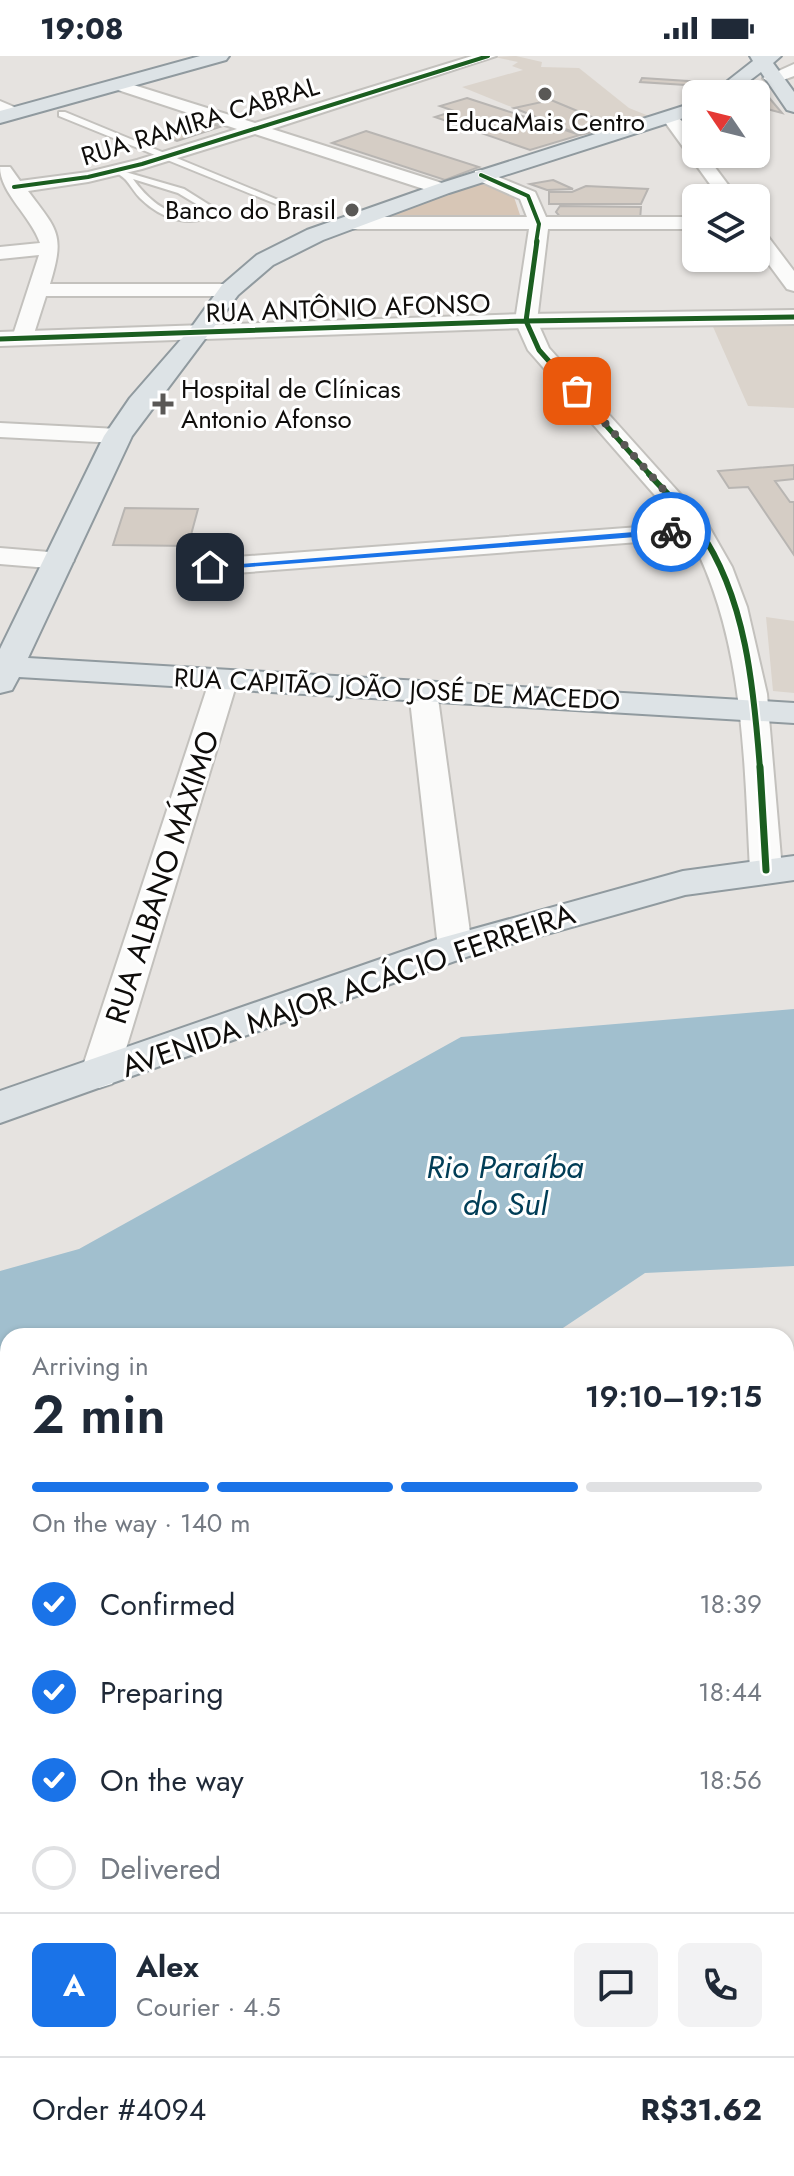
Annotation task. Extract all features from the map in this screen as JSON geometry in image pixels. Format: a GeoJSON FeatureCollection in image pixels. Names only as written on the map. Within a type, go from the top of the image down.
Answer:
{"type":"FeatureCollection","features":[{"type":"Feature","properties":{"kind":"main road"},"geometry":{"type":"LineString","coordinates":[[6,112],[220,56]]}},
{"type":"Feature","properties":{"kind":"main road"},"geometry":{"type":"LineString","coordinates":[[752,80],[777,68],[794,106]]}},
{"type":"Feature","properties":{"kind":"main road"},"geometry":{"type":"LineString","coordinates":[[3,671],[61,561],[118,436],[139,404],[200,333],[230,290],[265,260],[347,223],[481,175],[682,113]]}},
{"type":"Feature","properties":{"kind":"main road","name":"RUA CAPITÃO JOÃO JOSÉ DE MACEDO"},"geometry":{"type":"LineString","coordinates":[[3,671],[224,679],[794,713]]}},
{"type":"Feature","properties":{"kind":"main road","name":"AVENIDA MAJOR ACÁCIO FERREIRA"},"geometry":{"type":"LineString","coordinates":[[0,1107],[99,1075],[455,947],[683,883],[780,869]]}},
{"type":"Feature","properties":{"kind":"street","name":"RUA RAMIRA CABRAL"},"geometry":{"type":"LineString","coordinates":[[14,187],[122,173],[488,56]]}},
{"type":"Feature","properties":{"kind":"street"},"geometry":{"type":"LineString","coordinates":[[118,85],[442,189]]}},
{"type":"Feature","properties":{"kind":"street"},"geometry":{"type":"LineString","coordinates":[[670,118],[682,135]]}},
{"type":"Feature","properties":{"kind":"street"},"geometry":{"type":"LineString","coordinates":[[0,165],[43,224],[51,248],[39,290],[11,339]]}},
{"type":"Feature","properties":{"kind":"street"},"geometry":{"type":"LineString","coordinates":[[481,175],[528,196],[539,224],[526,321],[539,350],[699,530],[719,560],[731,597],[755,711],[780,869]]}},
{"type":"Feature","properties":{"kind":"street"},"geometry":{"type":"LineString","coordinates":[[347,223],[682,223]]}},
{"type":"Feature","properties":{"kind":"street"},"geometry":{"type":"LineString","coordinates":[[0,253],[51,248]]}},
{"type":"Feature","properties":{"kind":"street"},"geometry":{"type":"LineString","coordinates":[[770,253],[794,285]]}},
{"type":"Feature","properties":{"kind":"street"},"geometry":{"type":"LineString","coordinates":[[39,290],[230,290]]}},
{"type":"Feature","properties":{"kind":"street","name":"RUA ANTÔNIO AFONSO"},"geometry":{"type":"LineString","coordinates":[[11,339],[526,321],[794,317]]}},
{"type":"Feature","properties":{"kind":"street"},"geometry":{"type":"LineString","coordinates":[[0,430],[118,436]]}},
{"type":"Feature","properties":{"kind":"street"},"geometry":{"type":"LineString","coordinates":[[210,567],[699,530]]}},
{"type":"Feature","properties":{"kind":"street"},"geometry":{"type":"LineString","coordinates":[[0,556],[61,561]]}},
{"type":"Feature","properties":{"kind":"street","name":"RUA ALBANO MÁXIMO"},"geometry":{"type":"LineString","coordinates":[[99,1075],[224,679]]}},
{"type":"Feature","properties":{"kind":"street"},"geometry":{"type":"LineString","coordinates":[[423,691],[455,947]]}},
{"type":"Feature","properties":{"kind":"lane"},"geometry":{"type":"LineString","coordinates":[[62,114],[279,202]]}},
{"type":"Feature","properties":{"kind":"lane"},"geometry":{"type":"LineString","coordinates":[[122,173],[181,191],[215,211],[190,219],[171,216],[135,189],[122,173]]}},
{"type":"Feature","properties":{"kind":"shaded area","name":"EducaMais Centro"},"geometry":{"type":"Polygon","coordinates":[[[516,56],[542,62],[541,67],[579,68],[629,108],[654,118],[616,127],[551,100],[514,108],[462,87],[523,70],[512,66],[518,62],[494,57],[516,56]]]}},
{"type":"Feature","properties":{"kind":"shaded area"},"geometry":{"type":"Polygon","coordinates":[[[483,180],[514,197],[521,218],[376,218],[483,180]]]}},
{"type":"Feature","properties":{"kind":"shaded area"},"geometry":{"type":"Polygon","coordinates":[[[794,318],[794,408],[748,406],[710,320],[794,318]]]}},
{"type":"Feature","properties":{"kind":"shaded area"},"geometry":{"type":"Polygon","coordinates":[[[766,617],[794,621],[794,693],[773,691],[766,617]]]}},
{"type":"Feature","properties":{"kind":"water","name":"Rio Paraíba do Sul"},"geometry":{"type":"Polygon","coordinates":[[[794,1009],[794,1266],[645,1273],[563,1328],[0,1328],[0,1271],[79,1249],[461,1037],[794,1009]]]}},
{"type":"Feature","properties":{"kind":"building"},"geometry":{"type":"Polygon","coordinates":[[[642,78],[682,81],[682,85],[640,82],[642,78]]]}},
{"type":"Feature","properties":{"kind":"building"},"geometry":{"type":"Polygon","coordinates":[[[467,98],[580,135],[530,150],[435,117],[454,111],[440,106],[467,98]]]}},
{"type":"Feature","properties":{"kind":"building"},"geometry":{"type":"Polygon","coordinates":[[[770,99],[782,113],[770,110],[770,99]]]}},
{"type":"Feature","properties":{"kind":"building"},"geometry":{"type":"Polygon","coordinates":[[[551,100],[616,127],[580,135],[514,108],[551,100]]]}},
{"type":"Feature","properties":{"kind":"building"},"geometry":{"type":"Polygon","coordinates":[[[201,120],[220,123],[215,125],[220,127],[177,141],[158,134],[201,120]]]}},
{"type":"Feature","properties":{"kind":"building"},"geometry":{"type":"Polygon","coordinates":[[[366,131],[479,167],[445,180],[332,143],[366,131]]]}},
{"type":"Feature","properties":{"kind":"building"},"geometry":{"type":"Polygon","coordinates":[[[553,180],[573,189],[547,190],[530,184],[553,180]]]}},
{"type":"Feature","properties":{"kind":"building"},"geometry":{"type":"Polygon","coordinates":[[[586,186],[648,189],[641,204],[549,204],[549,192],[572,192],[586,186]]]}},
{"type":"Feature","properties":{"kind":"building"},"geometry":{"type":"Polygon","coordinates":[[[560,206],[641,207],[640,220],[561,218],[556,212],[560,206]]]}},
{"type":"Feature","properties":{"kind":"building"},"geometry":{"type":"Polygon","coordinates":[[[794,465],[794,479],[775,481],[790,502],[794,502],[794,555],[748,487],[729,488],[718,471],[794,465]]]}},
{"type":"Feature","properties":{"kind":"building"},"geometry":{"type":"Polygon","coordinates":[[[125,508],[198,509],[188,546],[113,545],[125,508]]]}},
{"type":"Feature","properties":{"kind":"cycle path"},"geometry":{"type":"LineString","coordinates":[[14,187],[88,177],[142,164],[488,56]]}},
{"type":"Feature","properties":{"kind":"cycle path"},"geometry":{"type":"LineString","coordinates":[[481,175],[528,196],[539,224],[526,321],[539,350],[699,530],[719,567],[734,607],[752,694],[758,739],[766,870]]}},
{"type":"Feature","properties":{"kind":"cycle path"},"geometry":{"type":"LineString","coordinates":[[0,339],[526,321],[794,317]]}},
{"type":"Feature","properties":{"kind":"way so far"},"geometry":{"type":"LineString","coordinates":[[577,391],[699,530],[671,532]]}},
{"type":"Feature","properties":{"kind":"place","name":"EducaMais Centro"},"geometry":{"type":"Point","coordinates":[545,94]}},
{"type":"Feature","properties":{"kind":"place","name":"Banco do Brasil"},"geometry":{"type":"Point","coordinates":[352,210]}},
{"type":"Feature","properties":{"kind":"place","name":"Hospital de Clínicas Antonio Afonso"},"geometry":{"type":"Point","coordinates":[163,404]}},
{"type":"Feature","properties":{"kind":"route"},"geometry":{"type":"LineString","coordinates":[[210,567],[671,532]]}}]}
